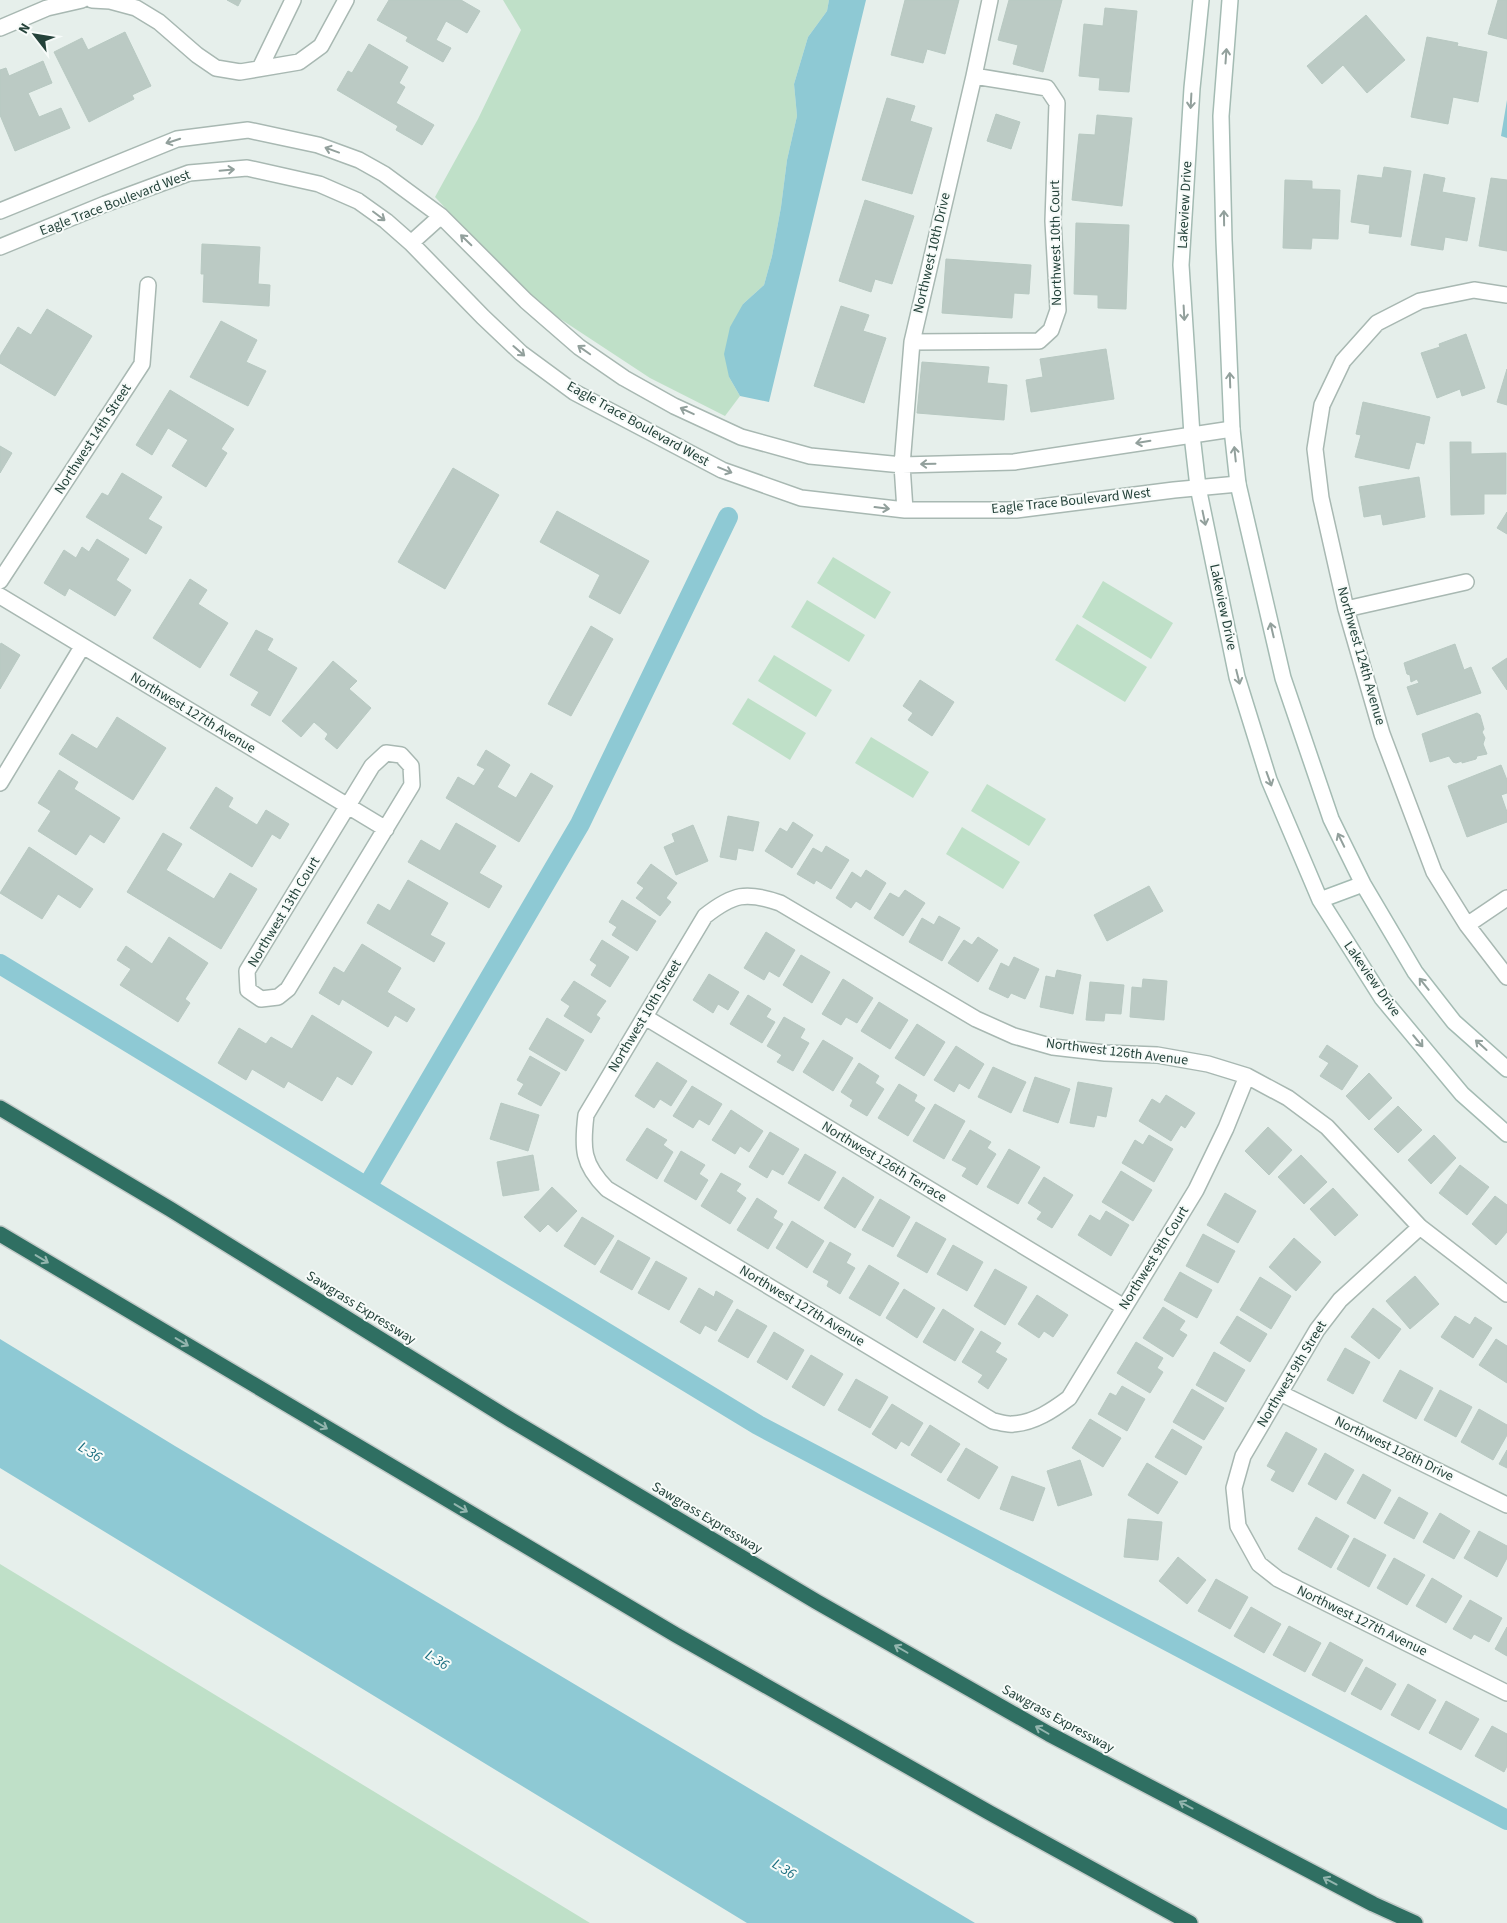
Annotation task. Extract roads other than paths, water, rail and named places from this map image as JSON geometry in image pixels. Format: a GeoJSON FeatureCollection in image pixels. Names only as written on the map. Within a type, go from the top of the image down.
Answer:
{"type":"FeatureCollection","features":[{"type":"Feature","properties":{"kind":"highway","name":"Sawgrass Expressway"},"geometry":{"type":"LineString","coordinates":[[0,1108],[170,1209],[511,1420],[817,1602],[1049,1734],[1373,1904],[1415,1923]]}},
{"type":"Feature","properties":{"kind":"highway"},"geometry":{"type":"LineString","coordinates":[[0,1234],[676,1635],[990,1813],[1190,1923]]}},
{"type":"Feature","properties":{"kind":"street"},"geometry":{"type":"LineString","coordinates":[[0,28],[39,5],[82,0]]}},
{"type":"Feature","properties":{"kind":"street"},"geometry":{"type":"LineString","coordinates":[[92,0],[110,1],[136,8],[159,22],[197,55],[216,68],[240,72],[299,62],[321,46],[346,0]]}},
{"type":"Feature","properties":{"kind":"street"},"geometry":{"type":"LineString","coordinates":[[260,68],[293,0]]}},
{"type":"Feature","properties":{"kind":"street","name":"Northwest 10th Drive"},"geometry":{"type":"LineString","coordinates":[[905,510],[902,464],[912,342],[990,0]]}},
{"type":"Feature","properties":{"kind":"street","name":"Lakeview Drive"},"geometry":{"type":"LineString","coordinates":[[1201,0],[1192,88],[1181,265],[1192,435],[1198,487],[1237,677],[1269,780],[1320,900],[1382,998],[1462,1094],[1507,1134]]}},
{"type":"Feature","properties":{"kind":"street"},"geometry":{"type":"LineString","coordinates":[[1230,0],[1221,116],[1232,429],[1238,484],[1284,678],[1331,819],[1363,884],[1415,972],[1454,1022],[1507,1069]]}},
{"type":"Feature","properties":{"kind":"street","name":"Northwest 10th Court"},"geometry":{"type":"LineString","coordinates":[[912,342],[1039,341],[1051,330],[1058,310],[1053,221],[1057,103],[1047,88],[974,76]]}},
{"type":"Feature","properties":{"kind":"street"},"geometry":{"type":"LineString","coordinates":[[0,211],[177,139],[248,130],[318,145],[359,160],[384,174],[441,216],[526,300],[579,347],[624,378],[674,406],[741,437],[810,456],[902,464],[1014,462],[1232,429]]}},
{"type":"Feature","properties":{"kind":"street","name":"Eagle Trace Boulevard West"},"geometry":{"type":"LineString","coordinates":[[0,247],[105,204],[189,173],[247,168],[319,184],[358,200],[386,220],[411,243],[483,318],[521,353],[574,392],[722,470],[801,498],[905,510],[1016,510],[1198,487],[1238,484]]}},
{"type":"Feature","properties":{"kind":"street"},"geometry":{"type":"LineString","coordinates":[[411,243],[441,216]]}},
{"type":"Feature","properties":{"kind":"street","name":"Northwest 14th Street"},"geometry":{"type":"LineString","coordinates":[[0,581],[142,364],[148,285]]}},
{"type":"Feature","properties":{"kind":"street","name":"Northwest 124th Avenue"},"geometry":{"type":"LineString","coordinates":[[1507,295],[1474,290],[1420,301],[1377,323],[1343,361],[1322,405],[1315,449],[1321,498],[1346,609],[1382,734],[1434,872],[1467,925],[1507,977]]}},
{"type":"Feature","properties":{"kind":"street"},"geometry":{"type":"LineString","coordinates":[[1346,609],[1466,582]]}},
{"type":"Feature","properties":{"kind":"street","name":"Northwest 127th Avenue"},"geometry":{"type":"LineString","coordinates":[[0,596],[386,829]]}},
{"type":"Feature","properties":{"kind":"street"},"geometry":{"type":"LineString","coordinates":[[0,783],[82,647]]}},
{"type":"Feature","properties":{"kind":"street","name":"Northwest 13th Court"},"geometry":{"type":"LineString","coordinates":[[386,753],[400,755],[411,766],[412,785],[386,829],[288,989],[278,997],[261,999],[248,990],[248,971],[372,766],[386,753]]}},
{"type":"Feature","properties":{"kind":"street"},"geometry":{"type":"LineString","coordinates":[[1320,900],[1363,884]]}},
{"type":"Feature","properties":{"kind":"street","name":"Northwest 10th Street"},"geometry":{"type":"LineString","coordinates":[[586,1159],[584,1136],[586,1115],[705,916],[722,903],[742,896]]}},
{"type":"Feature","properties":{"kind":"street","name":"Northwest 126th Avenue"},"geometry":{"type":"LineString","coordinates":[[742,896],[760,896],[780,903],[976,1018],[1014,1036],[1052,1047],[1157,1055],[1208,1064],[1247,1076],[1288,1098],[1328,1127],[1420,1226],[1507,1294]]}},
{"type":"Feature","properties":{"kind":"street"},"geometry":{"type":"LineString","coordinates":[[1467,925],[1507,898]]}},
{"type":"Feature","properties":{"kind":"street","name":"Northwest 126th Terrace"},"geometry":{"type":"LineString","coordinates":[[645,1017],[1124,1306]]}},
{"type":"Feature","properties":{"kind":"street","name":"Northwest 9th Court"},"geometry":{"type":"LineString","coordinates":[[1034,1419],[1052,1411],[1069,1398],[1196,1190],[1226,1128],[1247,1076]]}},
{"type":"Feature","properties":{"kind":"street","name":"Northwest 127th Avenue"},"geometry":{"type":"LineString","coordinates":[[586,1159],[595,1176],[606,1189],[993,1421],[1013,1424],[1034,1419]]}},
{"type":"Feature","properties":{"kind":"street","name":"Northwest 9th Street"},"geometry":{"type":"LineString","coordinates":[[1238,1526],[1234,1488],[1243,1456],[1317,1330],[1340,1300],[1420,1226]]}},
{"type":"Feature","properties":{"kind":"street","name":"Northwest 126th Drive"},"geometry":{"type":"LineString","coordinates":[[1280,1393],[1507,1505]]}},
{"type":"Feature","properties":{"kind":"street","name":"Northwest 127th Avenue"},"geometry":{"type":"LineString","coordinates":[[1238,1526],[1259,1564],[1278,1579],[1507,1693]]}},
{"type":"Feature","properties":{"kind":"water"},"geometry":{"type":"Polygon","coordinates":[[[829,0],[866,0],[769,402],[740,396],[729,377],[724,354],[730,327],[743,304],[764,285],[772,256],[787,160],[797,116],[794,84],[808,37],[827,11],[829,0]]]}},
{"type":"Feature","properties":{"kind":"water"},"geometry":{"type":"Polygon","coordinates":[[[1507,100],[1507,138],[1501,136],[1507,100]]]}},
{"type":"Feature","properties":{"kind":"water","name":"L-36"},"geometry":{"type":"Polygon","coordinates":[[[0,1339],[175,1446],[975,1923],[747,1923],[0,1468],[0,1339]]]}},
{"type":"Feature","properties":{"kind":"waterway"},"geometry":{"type":"LineString","coordinates":[[367,1187],[580,824],[728,517]]}},
{"type":"Feature","properties":{"kind":"waterway"},"geometry":{"type":"LineString","coordinates":[[0,964],[758,1425],[1507,1820]]}}]}
